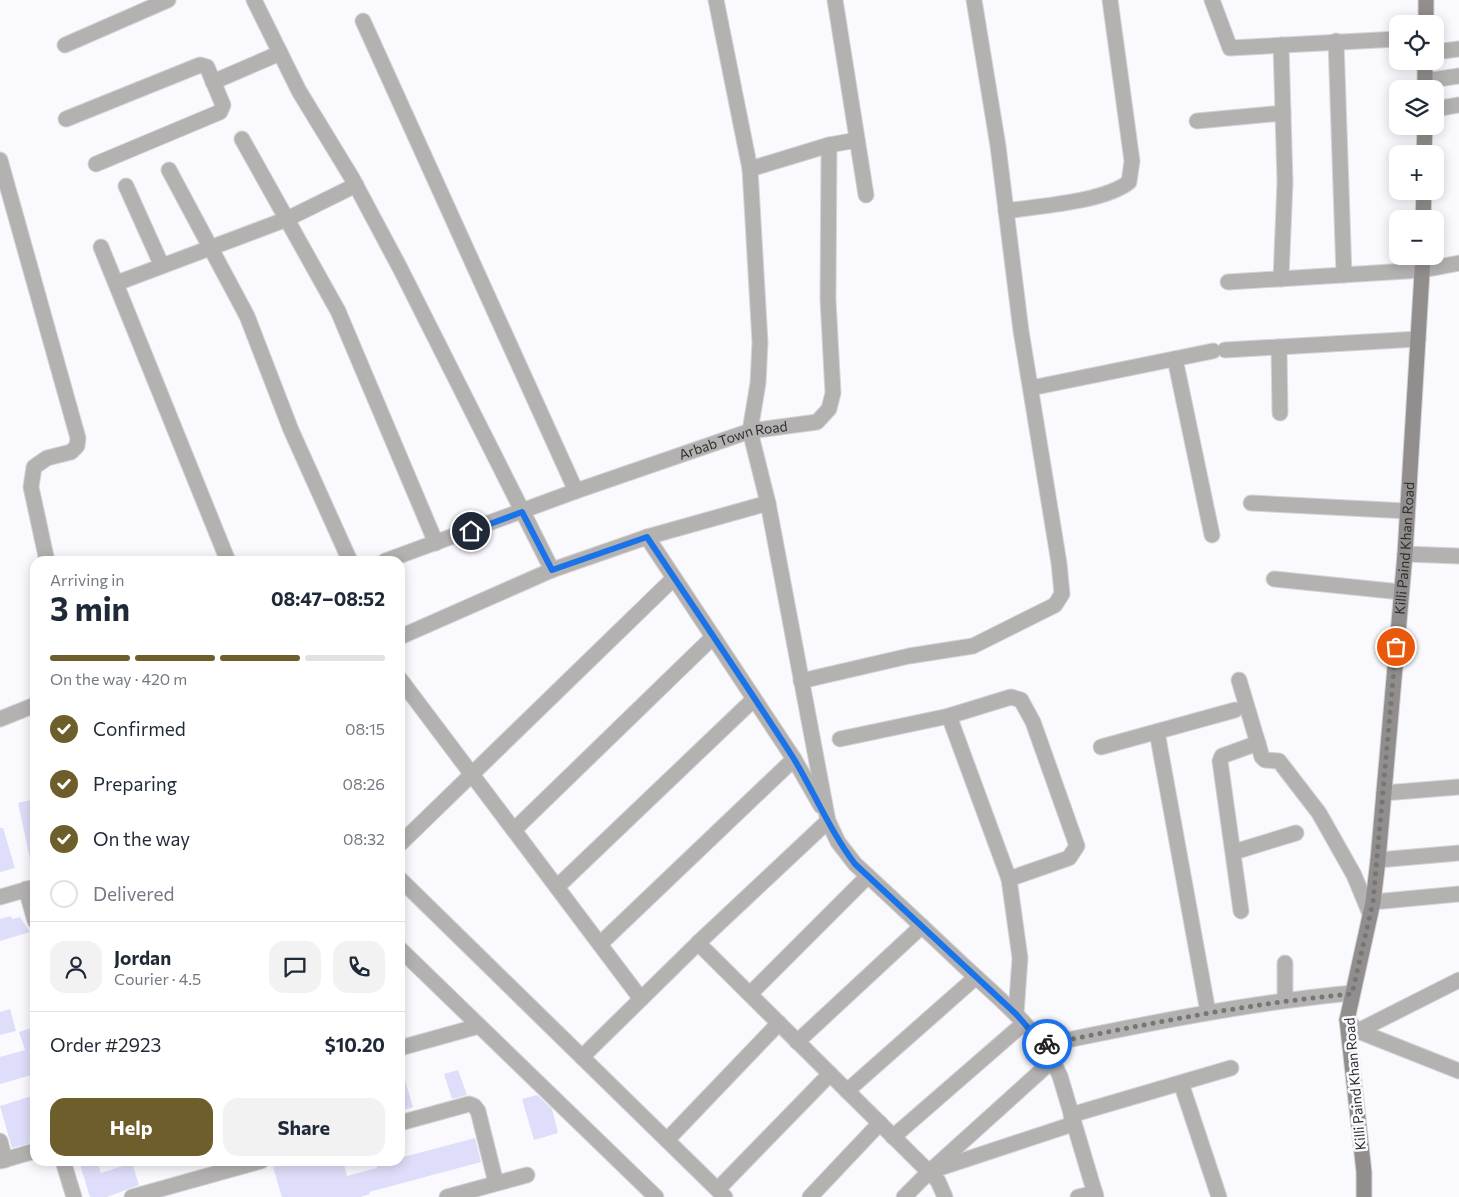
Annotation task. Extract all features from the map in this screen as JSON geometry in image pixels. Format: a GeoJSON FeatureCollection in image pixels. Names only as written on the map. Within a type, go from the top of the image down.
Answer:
{"type":"FeatureCollection","features":[{"type":"Feature","properties":{"kind":"street"},"geometry":{"type":"LineString","coordinates":[[65,45],[168,0]]}},
{"type":"Feature","properties":{"kind":"street"},"geometry":{"type":"LineString","coordinates":[[255,0],[299,91],[356,185],[400,268],[552,570]]}},
{"type":"Feature","properties":{"kind":"street"},"geometry":{"type":"LineString","coordinates":[[716,0],[750,169],[760,342],[758,383],[750,431],[768,503],[827,818]]}},
{"type":"Feature","properties":{"kind":"street"},"geometry":{"type":"LineString","coordinates":[[835,0],[866,196]]}},
{"type":"Feature","properties":{"kind":"street"},"geometry":{"type":"LineString","coordinates":[[801,681],[909,656],[973,646],[1055,605],[1062,594],[1059,562],[1031,388],[974,0]]}},
{"type":"Feature","properties":{"kind":"street"},"geometry":{"type":"LineString","coordinates":[[1006,211],[1096,197],[1122,188],[1128,182],[1132,161],[1110,0]]}},
{"type":"Feature","properties":{"kind":"street"},"geometry":{"type":"LineString","coordinates":[[1212,0],[1230,48],[1389,39]]}},
{"type":"Feature","properties":{"kind":"street"},"geometry":{"type":"LineString","coordinates":[[1426,0],[1426,15]]}},
{"type":"Feature","properties":{"kind":"street"},"geometry":{"type":"LineString","coordinates":[[363,20],[576,492]]}},
{"type":"Feature","properties":{"kind":"street"},"geometry":{"type":"LineString","coordinates":[[1336,41],[1344,275]]}},
{"type":"Feature","properties":{"kind":"street"},"geometry":{"type":"LineString","coordinates":[[1281,45],[1285,182],[1281,279]]}},
{"type":"Feature","properties":{"kind":"street"},"geometry":{"type":"LineString","coordinates":[[1444,51],[1459,49]]}},
{"type":"Feature","properties":{"kind":"street"},"geometry":{"type":"LineString","coordinates":[[213,82],[280,53]]}},
{"type":"Feature","properties":{"kind":"street"},"geometry":{"type":"LineString","coordinates":[[66,119],[200,65],[207,67],[222,105],[220,112],[96,164]]}},
{"type":"Feature","properties":{"kind":"street"},"geometry":{"type":"LineString","coordinates":[[1444,80],[1459,76]]}},
{"type":"Feature","properties":{"kind":"street"},"geometry":{"type":"LineString","coordinates":[[1444,108],[1459,105]]}},
{"type":"Feature","properties":{"kind":"street"},"geometry":{"type":"LineString","coordinates":[[1197,121],[1283,113]]}},
{"type":"Feature","properties":{"kind":"street"},"geometry":{"type":"LineString","coordinates":[[242,139],[338,312],[436,543]]}},
{"type":"Feature","properties":{"kind":"street"},"geometry":{"type":"LineString","coordinates":[[750,169],[829,146],[857,140]]}},
{"type":"Feature","properties":{"kind":"street","name":"Arbab Town Road"},"geometry":{"type":"LineString","coordinates":[[399,556],[750,431],[817,422],[829,409],[834,393],[828,300],[829,146]]}},
{"type":"Feature","properties":{"kind":"street"},"geometry":{"type":"LineString","coordinates":[[0,160],[78,438],[77,446],[71,452],[47,458],[34,467],[31,487],[46,556]]}},
{"type":"Feature","properties":{"kind":"street"},"geometry":{"type":"LineString","coordinates":[[169,170],[248,316],[291,430],[348,556]]}},
{"type":"Feature","properties":{"kind":"street"},"geometry":{"type":"LineString","coordinates":[[117,283],[287,219],[356,185]]}},
{"type":"Feature","properties":{"kind":"street"},"geometry":{"type":"LineString","coordinates":[[126,186],[162,266]]}},
{"type":"Feature","properties":{"kind":"street"},"geometry":{"type":"LineString","coordinates":[[101,247],[226,556]]}},
{"type":"Feature","properties":{"kind":"street"},"geometry":{"type":"LineString","coordinates":[[1444,263],[1459,263]]}},
{"type":"Feature","properties":{"kind":"street"},"geometry":{"type":"LineString","coordinates":[[1228,282],[1344,275],[1410,265]]}},
{"type":"Feature","properties":{"kind":"street","name":"Killi Paind Khan Road"},"geometry":{"type":"LineString","coordinates":[[1364,1197],[1364,1172],[1352,1026],[1352,994],[1371,908],[1378,860],[1405,554],[1423,265]]}},
{"type":"Feature","properties":{"kind":"street"},"geometry":{"type":"LineString","coordinates":[[1031,388],[1219,351],[1418,338]]}},
{"type":"Feature","properties":{"kind":"street"},"geometry":{"type":"LineString","coordinates":[[1279,347],[1280,413]]}},
{"type":"Feature","properties":{"kind":"street"},"geometry":{"type":"LineString","coordinates":[[1175,359],[1212,535]]}},
{"type":"Feature","properties":{"kind":"street"},"geometry":{"type":"LineString","coordinates":[[405,635],[552,570],[647,537],[768,503]]}},
{"type":"Feature","properties":{"kind":"street"},"geometry":{"type":"LineString","coordinates":[[1250,503],[1408,511]]}},
{"type":"Feature","properties":{"kind":"street"},"geometry":{"type":"LineString","coordinates":[[647,537],[794,759],[827,818],[838,842],[855,864],[1019,1019],[1043,1045],[1053,1060],[1095,1195],[1078,1197]]}},
{"type":"Feature","properties":{"kind":"street"},"geometry":{"type":"LineString","coordinates":[[1405,554],[1459,556]]}},
{"type":"Feature","properties":{"kind":"street"},"geometry":{"type":"LineString","coordinates":[[405,839],[674,578]]}},
{"type":"Feature","properties":{"kind":"street"},"geometry":{"type":"LineString","coordinates":[[1274,579],[1401,592]]}},
{"type":"Feature","properties":{"kind":"street"},"geometry":{"type":"LineString","coordinates":[[514,830],[712,636]]}},
{"type":"Feature","properties":{"kind":"street"},"geometry":{"type":"LineString","coordinates":[[1239,680],[1262,757],[1265,760],[1278,761],[1319,813],[1371,908],[1459,894]]}},
{"type":"Feature","properties":{"kind":"street"},"geometry":{"type":"LineString","coordinates":[[405,686],[642,999]]}},
{"type":"Feature","properties":{"kind":"street"},"geometry":{"type":"LineString","coordinates":[[840,740],[949,716],[1012,697],[1021,700],[1026,706],[1036,731],[1077,846],[1069,858],[1008,879]]}},
{"type":"Feature","properties":{"kind":"street"},"geometry":{"type":"LineString","coordinates":[[557,887],[754,699]]}},
{"type":"Feature","properties":{"kind":"street"},"geometry":{"type":"LineString","coordinates":[[0,719],[30,707]]}},
{"type":"Feature","properties":{"kind":"street"},"geometry":{"type":"LineString","coordinates":[[1101,747],[1235,710]]}},
{"type":"Feature","properties":{"kind":"street"},"geometry":{"type":"LineString","coordinates":[[894,1137],[1019,1019],[1020,958],[1008,879],[949,716]]}},
{"type":"Feature","properties":{"kind":"street"},"geometry":{"type":"LineString","coordinates":[[1157,732],[1208,1012]]}},
{"type":"Feature","properties":{"kind":"street"},"geometry":{"type":"LineString","coordinates":[[1241,911],[1220,757],[1258,743]]}},
{"type":"Feature","properties":{"kind":"street"},"geometry":{"type":"LineString","coordinates":[[600,944],[794,759]]}},
{"type":"Feature","properties":{"kind":"street"},"geometry":{"type":"LineString","coordinates":[[1384,793],[1459,787]]}},
{"type":"Feature","properties":{"kind":"street"},"geometry":{"type":"LineString","coordinates":[[582,1057],[827,818]]}},
{"type":"Feature","properties":{"kind":"street"},"geometry":{"type":"LineString","coordinates":[[1234,852],[1296,833]]}},
{"type":"Feature","properties":{"kind":"street"},"geometry":{"type":"LineString","coordinates":[[1378,860],[1459,853]]}},
{"type":"Feature","properties":{"kind":"street"},"geometry":{"type":"LineString","coordinates":[[750,994],[868,876]]}},
{"type":"Feature","properties":{"kind":"street"},"geometry":{"type":"LineString","coordinates":[[405,884],[722,1193],[830,1074]]}},
{"type":"Feature","properties":{"kind":"street"},"geometry":{"type":"LineString","coordinates":[[0,897],[30,888]]}},
{"type":"Feature","properties":{"kind":"street"},"geometry":{"type":"LineString","coordinates":[[797,1042],[922,926]]}},
{"type":"Feature","properties":{"kind":"street"},"geometry":{"type":"LineString","coordinates":[[698,943],[938,1181],[944,1197]]}},
{"type":"Feature","properties":{"kind":"street"},"geometry":{"type":"LineString","coordinates":[[405,954],[656,1197]]}},
{"type":"Feature","properties":{"kind":"street"},"geometry":{"type":"LineString","coordinates":[[1284,962],[1285,1000]]}},
{"type":"Feature","properties":{"kind":"street"},"geometry":{"type":"LineString","coordinates":[[847,1091],[976,977]]}},
{"type":"Feature","properties":{"kind":"street"},"geometry":{"type":"LineString","coordinates":[[1352,1026],[1459,980]]}},
{"type":"Feature","properties":{"kind":"street"},"geometry":{"type":"LineString","coordinates":[[1043,1045],[1208,1012],[1285,1000],[1352,994]]}},
{"type":"Feature","properties":{"kind":"street"},"geometry":{"type":"LineString","coordinates":[[668,1140],[779,1023]]}},
{"type":"Feature","properties":{"kind":"street"},"geometry":{"type":"LineString","coordinates":[[405,1047],[479,1026]]}},
{"type":"Feature","properties":{"kind":"street"},"geometry":{"type":"LineString","coordinates":[[1352,1026],[1459,1071]]}},
{"type":"Feature","properties":{"kind":"street"},"geometry":{"type":"LineString","coordinates":[[904,1197],[1053,1060]]}},
{"type":"Feature","properties":{"kind":"street"},"geometry":{"type":"LineString","coordinates":[[929,1172],[1181,1082],[1231,1068]]}},
{"type":"Feature","properties":{"kind":"street"},"geometry":{"type":"LineString","coordinates":[[1181,1082],[1219,1197]]}},
{"type":"Feature","properties":{"kind":"street"},"geometry":{"type":"LineString","coordinates":[[405,1122],[469,1104],[474,1106],[478,1111],[496,1184]]}},
{"type":"Feature","properties":{"kind":"street"},"geometry":{"type":"LineString","coordinates":[[810,1197],[880,1123]]}},
{"type":"Feature","properties":{"kind":"street"},"geometry":{"type":"LineString","coordinates":[[0,1141],[3,1160],[30,1152]]}},
{"type":"Feature","properties":{"kind":"street"},"geometry":{"type":"LineString","coordinates":[[65,1166],[74,1197]]}},
{"type":"Feature","properties":{"kind":"street"},"geometry":{"type":"LineString","coordinates":[[132,1197],[243,1166]]}},
{"type":"Feature","properties":{"kind":"street"},"geometry":{"type":"LineString","coordinates":[[447,1197],[527,1175]]}},
{"type":"Feature","properties":{"kind":"building"},"geometry":{"type":"Polygon","coordinates":[[[30,800],[30,859],[18,803],[30,800]]]}},
{"type":"Feature","properties":{"kind":"building"},"geometry":{"type":"Polygon","coordinates":[[[0,828],[3,828],[15,868],[0,872],[0,828]]]}},
{"type":"Feature","properties":{"kind":"building"},"geometry":{"type":"Polygon","coordinates":[[[11,916],[12,919],[20,917],[30,932],[0,941],[0,919],[11,916]]]}},
{"type":"Feature","properties":{"kind":"building"},"geometry":{"type":"Polygon","coordinates":[[[10,1009],[16,1031],[0,1035],[0,1012],[10,1009]]]}},
{"type":"Feature","properties":{"kind":"building"},"geometry":{"type":"Polygon","coordinates":[[[30,1029],[30,1075],[0,1084],[0,1057],[25,1050],[19,1032],[30,1029]]]}},
{"type":"Feature","properties":{"kind":"building"},"geometry":{"type":"Polygon","coordinates":[[[458,1070],[467,1095],[452,1099],[444,1074],[458,1070]]]}},
{"type":"Feature","properties":{"kind":"building"},"geometry":{"type":"Polygon","coordinates":[[[405,1081],[413,1107],[405,1109],[405,1081]]]}},
{"type":"Feature","properties":{"kind":"building"},"geometry":{"type":"Polygon","coordinates":[[[537,1095],[552,1109],[558,1133],[534,1140],[522,1099],[537,1095]]]}},
{"type":"Feature","properties":{"kind":"building"},"geometry":{"type":"Polygon","coordinates":[[[30,1097],[30,1143],[12,1148],[0,1106],[30,1097]]]}},
{"type":"Feature","properties":{"kind":"building"},"geometry":{"type":"Polygon","coordinates":[[[475,1138],[481,1162],[369,1192],[370,1194],[360,1197],[282,1197],[273,1167],[344,1166],[347,1176],[377,1168],[377,1166],[405,1166],[405,1157],[475,1138]]]}},
{"type":"Feature","properties":{"kind":"building"},"geometry":{"type":"Polygon","coordinates":[[[81,1166],[99,1166],[101,1173],[123,1166],[133,1166],[139,1185],[107,1197],[90,1197],[81,1166]]]}},
{"type":"Feature","properties":{"kind":"way so far"},"geometry":{"type":"LineString","coordinates":[[1047,1044],[1208,1012],[1293,999],[1352,994],[1373,902],[1396,647]]}},
{"type":"Feature","properties":{"kind":"route"},"geometry":{"type":"LineString","coordinates":[[471,531],[522,512],[552,570],[647,537],[794,759],[826,815],[838,842],[855,864],[1016,1014],[1043,1045],[1047,1044]]}}]}
